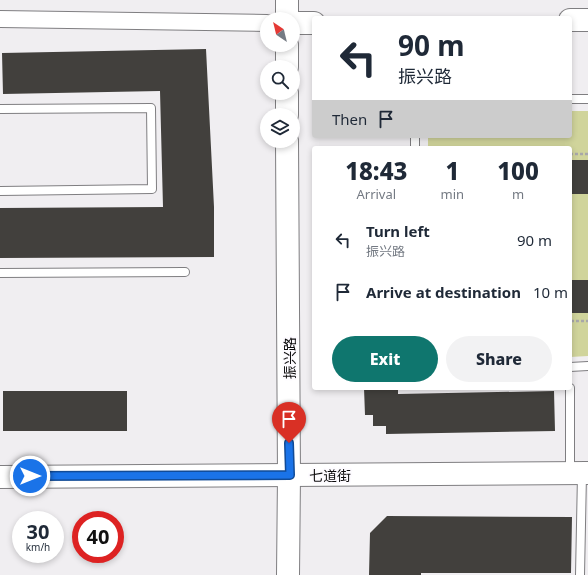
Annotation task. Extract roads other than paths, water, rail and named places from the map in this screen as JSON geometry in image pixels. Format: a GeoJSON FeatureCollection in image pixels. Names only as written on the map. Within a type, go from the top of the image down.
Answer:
{"type":"FeatureCollection","features":[{"type":"Feature","properties":{"kind":"street"},"geometry":{"type":"LineString","coordinates":[[287,0],[287,12]]}},
{"type":"Feature","properties":{"kind":"street"},"geometry":{"type":"LineString","coordinates":[[0,19],[260,23]]}},
{"type":"Feature","properties":{"kind":"street"},"geometry":{"type":"LineString","coordinates":[[572,20],[588,20]]}},
{"type":"Feature","properties":{"kind":"street"},"geometry":{"type":"LineString","coordinates":[[300,23],[312,23]]}},
{"type":"Feature","properties":{"kind":"street","name":"振兴路"},"geometry":{"type":"LineString","coordinates":[[287,148],[290,475],[288,575]]}},
{"type":"Feature","properties":{"kind":"street","name":"七道街"},"geometry":{"type":"LineString","coordinates":[[0,477],[580,473]]}},
{"type":"Feature","properties":{"kind":"lane"},"geometry":{"type":"LineString","coordinates":[[572,99],[588,99]]}},
{"type":"Feature","properties":{"kind":"lane"},"geometry":{"type":"LineString","coordinates":[[0,109],[151,108],[152,189],[0,191]]}},
{"type":"Feature","properties":{"kind":"lane"},"geometry":{"type":"LineString","coordinates":[[0,273],[185,272]]}},
{"type":"Feature","properties":{"kind":"lane"},"geometry":{"type":"LineString","coordinates":[[572,367],[588,366]]}},
{"type":"Feature","properties":{"kind":"lane"},"geometry":{"type":"LineString","coordinates":[[570,390],[580,473],[580,575]]}}]}
